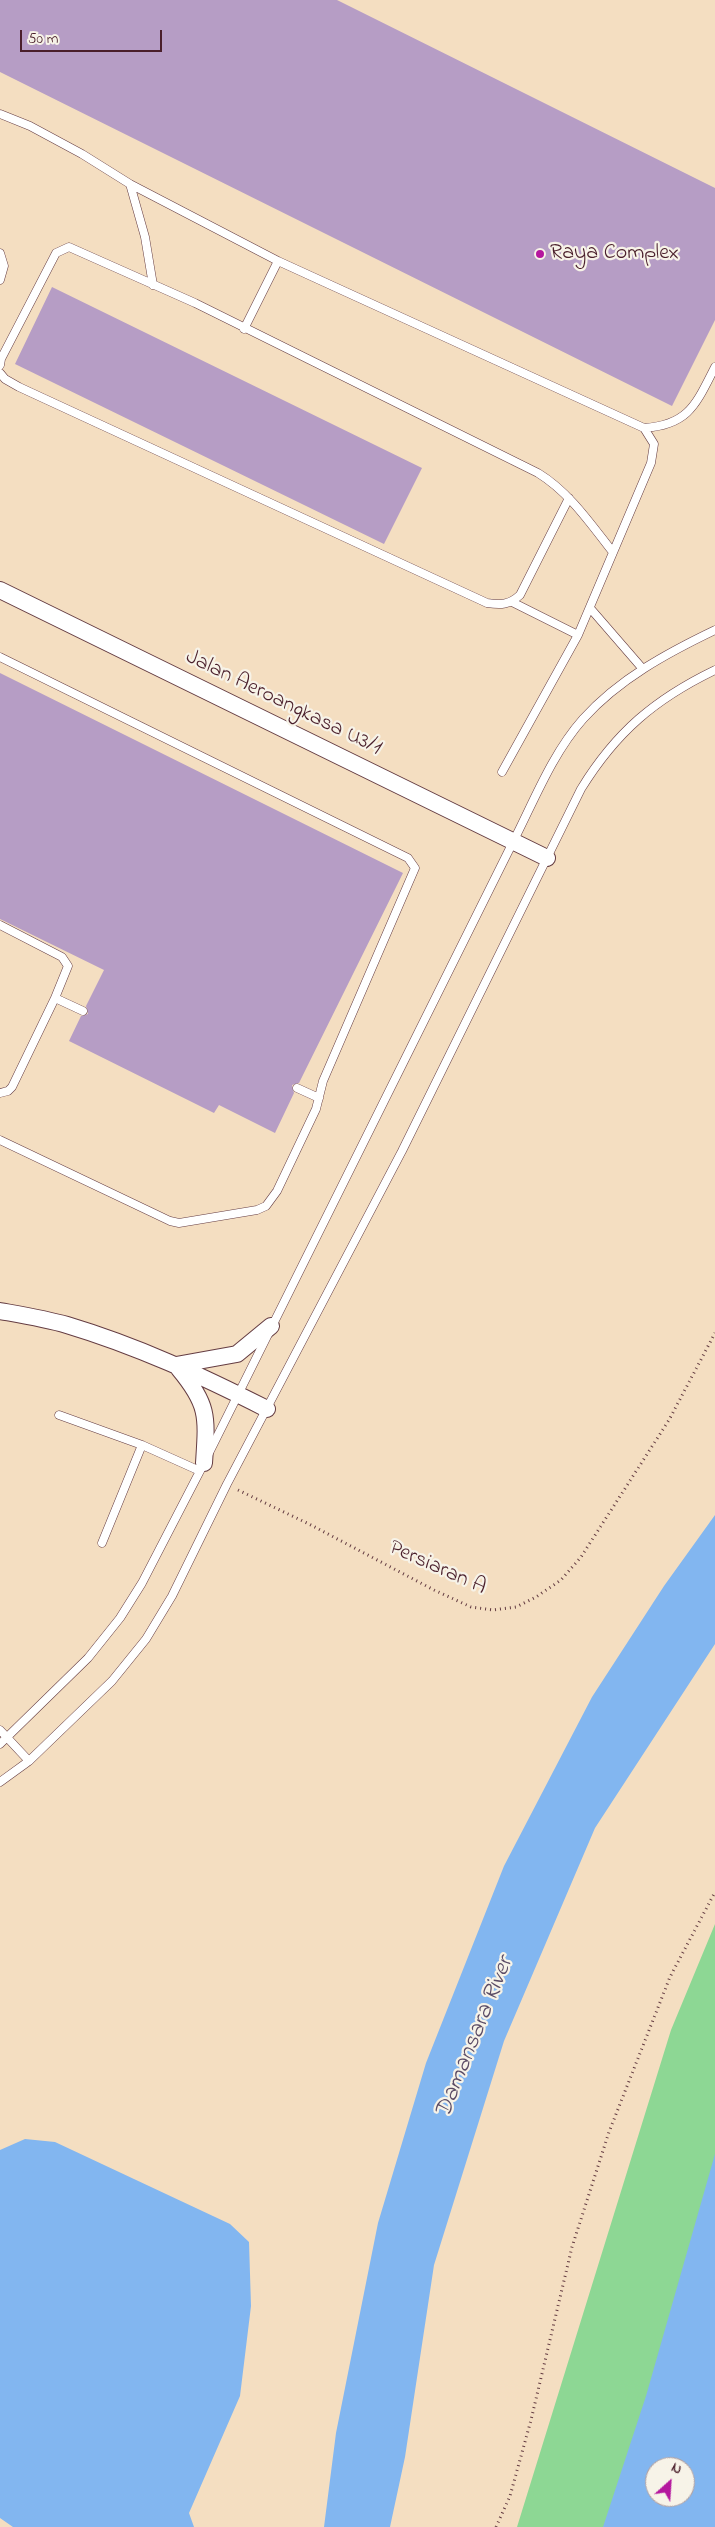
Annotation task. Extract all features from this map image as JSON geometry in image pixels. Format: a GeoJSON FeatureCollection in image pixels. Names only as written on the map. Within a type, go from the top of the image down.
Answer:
{"type":"FeatureCollection","features":[{"type":"Feature","properties":{"kind":"street","name":"Jalan Aeroangkasa U3/1"},"geometry":{"type":"LineString","coordinates":[[0,590],[547,858]]}},
{"type":"Feature","properties":{"kind":"street"},"geometry":{"type":"LineString","coordinates":[[0,1311],[65,1324],[176,1365],[267,1409]]}},
{"type":"Feature","properties":{"kind":"street"},"geometry":{"type":"LineString","coordinates":[[176,1365],[237,1354],[271,1326]]}},
{"type":"Feature","properties":{"kind":"street"},"geometry":{"type":"LineString","coordinates":[[176,1365],[196,1390],[207,1420],[202,1467]]}},
{"type":"Feature","properties":{"kind":"lane"},"geometry":{"type":"LineString","coordinates":[[0,114],[30,126],[82,154],[130,184],[278,261],[644,428],[662,427],[679,420],[695,406],[715,367]]}},
{"type":"Feature","properties":{"kind":"lane"},"geometry":{"type":"LineString","coordinates":[[130,184],[145,237],[153,285]]}},
{"type":"Feature","properties":{"kind":"lane"},"geometry":{"type":"LineString","coordinates":[[0,365],[1,359],[56,253],[69,247],[195,303],[244,329],[538,473],[553,482],[569,498],[612,551]]}},
{"type":"Feature","properties":{"kind":"lane"},"geometry":{"type":"LineString","coordinates":[[0,253],[4,260],[3,274],[0,280]]}},
{"type":"Feature","properties":{"kind":"lane"},"geometry":{"type":"LineString","coordinates":[[244,329],[278,261]]}},
{"type":"Feature","properties":{"kind":"lane"},"geometry":{"type":"LineString","coordinates":[[0,373],[5,379],[19,387],[487,603],[502,605],[512,602],[527,585],[569,498]]}},
{"type":"Feature","properties":{"kind":"lane"},"geometry":{"type":"LineString","coordinates":[[502,772],[578,635],[612,551],[651,463],[654,444],[644,428]]}},
{"type":"Feature","properties":{"kind":"lane"},"geometry":{"type":"LineString","coordinates":[[512,602],[578,635]]}},
{"type":"Feature","properties":{"kind":"lane"},"geometry":{"type":"LineString","coordinates":[[590,608],[642,668]]}},
{"type":"Feature","properties":{"kind":"lane"},"geometry":{"type":"LineString","coordinates":[[0,1744],[88,1658],[120,1618],[159,1552],[513,842],[553,766],[582,720],[606,697],[642,668],[715,630]]}},
{"type":"Feature","properties":{"kind":"lane"},"geometry":{"type":"LineString","coordinates":[[0,657],[413,862],[414,873],[323,1081],[316,1109],[277,1191],[266,1206],[258,1210],[179,1223],[161,1218],[0,1140]]}},
{"type":"Feature","properties":{"kind":"lane"},"geometry":{"type":"LineString","coordinates":[[0,1782],[29,1761],[112,1682],[146,1639],[172,1596],[228,1484],[402,1151],[581,789],[610,747],[642,715],[666,698],[715,670]]}},
{"type":"Feature","properties":{"kind":"lane"},"geometry":{"type":"LineString","coordinates":[[0,925],[66,960],[67,971],[12,1087],[8,1091],[0,1093]]}},
{"type":"Feature","properties":{"kind":"lane"},"geometry":{"type":"LineString","coordinates":[[55,998],[84,1011]]}},
{"type":"Feature","properties":{"kind":"lane"},"geometry":{"type":"LineString","coordinates":[[297,1088],[319,1098]]}},
{"type":"Feature","properties":{"kind":"lane"},"geometry":{"type":"LineString","coordinates":[[59,1415],[202,1467]]}},
{"type":"Feature","properties":{"kind":"lane"},"geometry":{"type":"LineString","coordinates":[[102,1543],[142,1445]]}},
{"type":"Feature","properties":{"kind":"lane"},"geometry":{"type":"LineString","coordinates":[[0,1730],[29,1761]]}},
{"type":"Feature","properties":{"kind":"path","name":"Persiaran A"},"geometry":{"type":"LineString","coordinates":[[228,1484],[434,1590],[471,1607],[493,1610],[516,1607],[536,1597],[561,1580],[581,1557],[669,1420],[715,1333]]}},
{"type":"Feature","properties":{"kind":"path"},"geometry":{"type":"LineString","coordinates":[[496,2527],[510,2496],[572,2247],[609,2132],[670,1977],[715,1892]]}},
{"type":"Feature","properties":{"kind":"green space"},"geometry":{"type":"Polygon","coordinates":[[[715,1924],[715,2527],[517,2527],[671,2030],[715,1924]]]}},
{"type":"Feature","properties":{"kind":"water","name":"Damansara River"},"geometry":{"type":"Polygon","coordinates":[[[715,1515],[715,1644],[595,1828],[504,2041],[434,2265],[405,2457],[390,2527],[324,2527],[336,2433],[378,2223],[426,2063],[504,1866],[592,1697],[664,1586],[715,1515]]]}},
{"type":"Feature","properties":{"kind":"water"},"geometry":{"type":"Polygon","coordinates":[[[25,2139],[55,2142],[230,2224],[249,2242],[251,2306],[240,2396],[189,2513],[194,2527],[13,2527],[0,2518],[0,2150],[25,2139]]]}},
{"type":"Feature","properties":{"kind":"water"},"geometry":{"type":"Polygon","coordinates":[[[715,2154],[715,2527],[603,2527],[646,2396],[715,2154]]]}},
{"type":"Feature","properties":{"kind":"building","name":"Raya Complex"},"geometry":{"type":"Polygon","coordinates":[[[0,0],[337,0],[715,188],[715,320],[672,406],[0,72],[0,0]]]}},
{"type":"Feature","properties":{"kind":"building"},"geometry":{"type":"Polygon","coordinates":[[[52,287],[422,468],[384,544],[15,364],[52,287]]]}},
{"type":"Feature","properties":{"kind":"building"},"geometry":{"type":"Polygon","coordinates":[[[0,673],[403,873],[299,1083],[292,1085],[294,1093],[275,1133],[219,1105],[214,1113],[69,1041],[81,1016],[88,1014],[86,1006],[104,970],[0,919],[0,673]]]}},
{"type":"Feature","properties":{"kind":"place","name":"Raya Complex"},"geometry":{"type":"Point","coordinates":[540,254]}}]}
